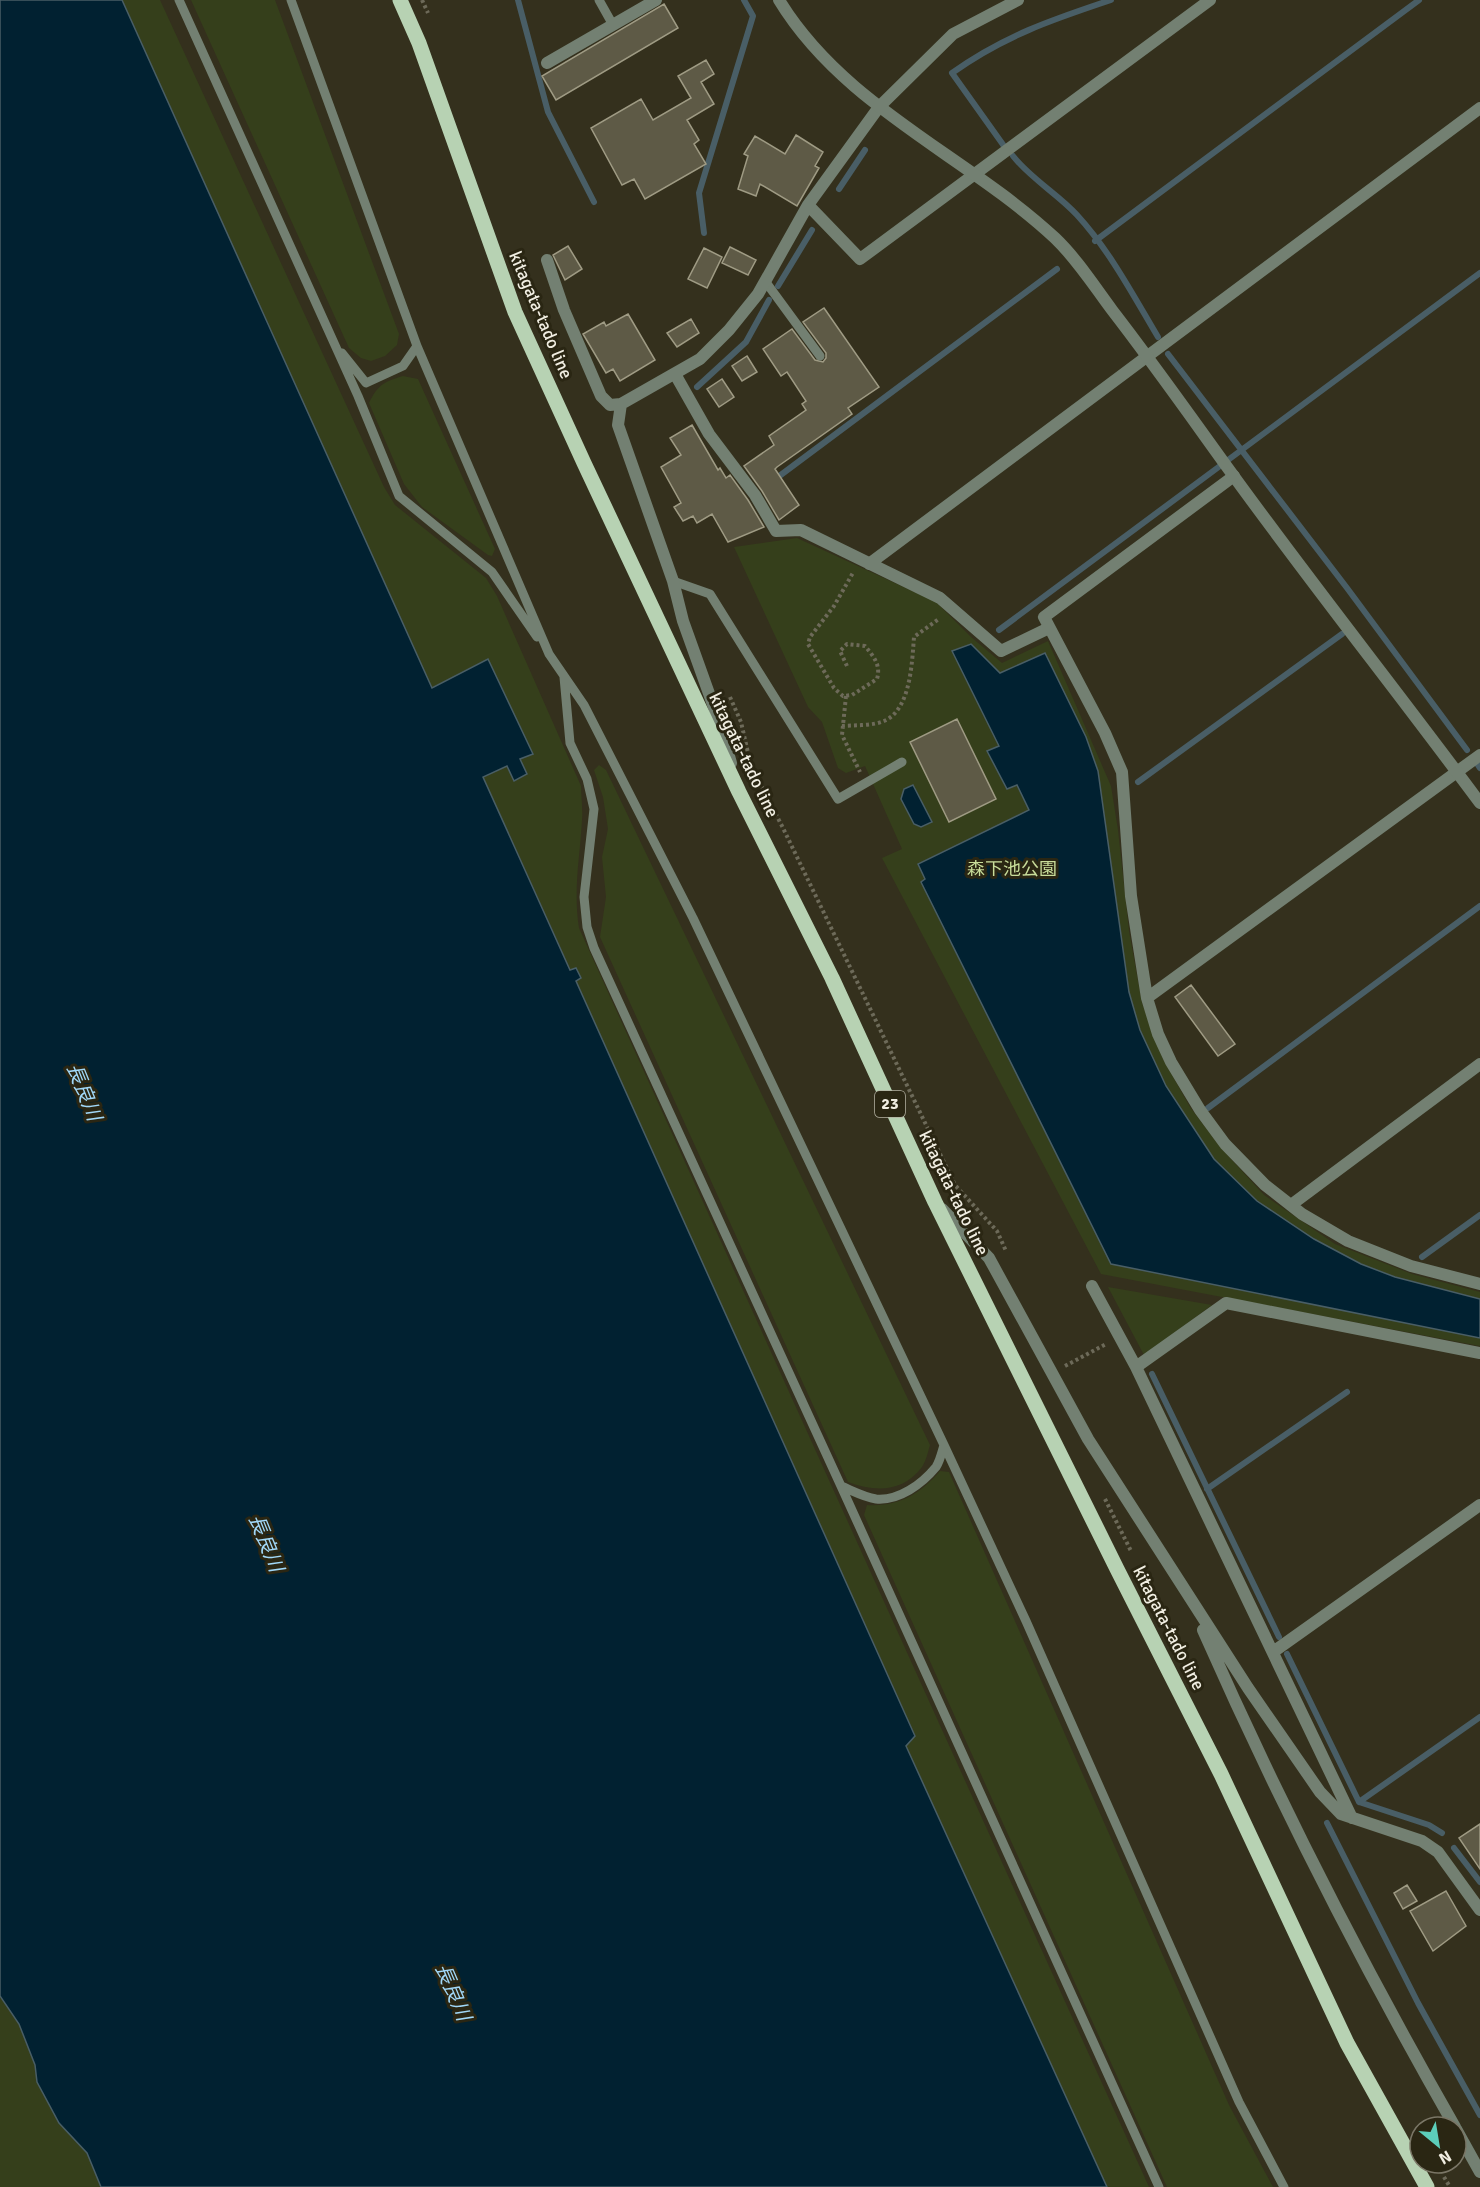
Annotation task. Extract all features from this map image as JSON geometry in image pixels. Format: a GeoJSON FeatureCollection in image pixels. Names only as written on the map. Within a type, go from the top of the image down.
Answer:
{"type":"FeatureCollection","features":[{"type":"Feature","properties":{"kind":"main road","name":"kitagata-tado line"},"geometry":{"type":"LineString","coordinates":[[400,0],[419,43],[515,312],[739,792],[832,978],[935,1202],[1221,1774],[1347,2043],[1427,2187]]}},
{"type":"Feature","properties":{"kind":"street"},"geometry":{"type":"LineString","coordinates":[[547,63],[656,0]]}},
{"type":"Feature","properties":{"kind":"street"},"geometry":{"type":"LineString","coordinates":[[779,0],[794,24],[826,62],[879,107],[975,175],[1056,239],[1147,356],[1480,802]]}},
{"type":"Feature","properties":{"kind":"street"},"geometry":{"type":"LineString","coordinates":[[547,260],[564,309],[601,396],[610,405],[621,404],[700,359],[729,330],[758,294],[808,206],[879,107],[953,34],[1018,0]]}},
{"type":"Feature","properties":{"kind":"street"},"geometry":{"type":"LineString","coordinates":[[808,206],[860,259],[1210,0]]}},
{"type":"Feature","properties":{"kind":"street"},"geometry":{"type":"LineString","coordinates":[[865,562],[1480,108]]}},
{"type":"Feature","properties":{"kind":"street"},"geometry":{"type":"LineString","coordinates":[[675,374],[709,434],[755,495],[776,531],[801,530],[940,598],[1001,651],[1049,628]]}},
{"type":"Feature","properties":{"kind":"street"},"geometry":{"type":"LineString","coordinates":[[621,404],[618,425],[673,581],[683,621],[721,727],[739,792]]}},
{"type":"Feature","properties":{"kind":"street"},"geometry":{"type":"LineString","coordinates":[[1233,474],[1044,617],[1105,733],[1122,772],[1131,896],[1147,998],[1158,1034],[1171,1062],[1200,1110],[1225,1144],[1265,1185],[1291,1205],[1348,1241],[1411,1266],[1480,1284]]}},
{"type":"Feature","properties":{"kind":"street"},"geometry":{"type":"LineString","coordinates":[[1147,998],[1480,755]]}},
{"type":"Feature","properties":{"kind":"street"},"geometry":{"type":"LineString","coordinates":[[1291,1205],[1480,1064]]}},
{"type":"Feature","properties":{"kind":"street"},"geometry":{"type":"LineString","coordinates":[[935,1202],[989,1258],[1083,1431],[1189,1597],[1320,1792],[1341,1814],[1422,1840],[1438,1852],[1480,1910]]}},
{"type":"Feature","properties":{"kind":"street"},"geometry":{"type":"LineString","coordinates":[[1092,1286],[1136,1367],[1352,1818]]}},
{"type":"Feature","properties":{"kind":"street"},"geometry":{"type":"LineString","coordinates":[[1136,1367],[1226,1304],[1480,1353]]}},
{"type":"Feature","properties":{"kind":"street"},"geometry":{"type":"LineString","coordinates":[[1273,1652],[1480,1505]]}},
{"type":"Feature","properties":{"kind":"street"},"geometry":{"type":"LineString","coordinates":[[1189,1597],[1226,1682],[1316,1869],[1400,2031],[1448,2115]]}},
{"type":"Feature","properties":{"kind":"street"},"geometry":{"type":"LineString","coordinates":[[1468,2151],[1480,2172]]}},
{"type":"Feature","properties":{"kind":"lane"},"geometry":{"type":"LineString","coordinates":[[179,0],[333,342],[399,496],[492,572],[584,705],[693,918],[945,1446],[1026,1621],[1239,2102],[1284,2187]]}},
{"type":"Feature","properties":{"kind":"lane"},"geometry":{"type":"LineString","coordinates":[[291,0],[417,346],[549,654]]}},
{"type":"Feature","properties":{"kind":"lane"},"geometry":{"type":"LineString","coordinates":[[598,0],[613,25]]}},
{"type":"Feature","properties":{"kind":"lane"},"geometry":{"type":"LineString","coordinates":[[765,280],[820,356]]}},
{"type":"Feature","properties":{"kind":"lane"},"geometry":{"type":"LineString","coordinates":[[333,342],[366,383],[404,366],[417,346]]}},
{"type":"Feature","properties":{"kind":"lane"},"geometry":{"type":"LineString","coordinates":[[673,581],[710,594],[838,799],[902,762]]}},
{"type":"Feature","properties":{"kind":"lane"},"geometry":{"type":"LineString","coordinates":[[564,676],[570,743],[587,779],[594,809],[584,897],[587,927],[594,948],[1159,2187]]}},
{"type":"Feature","properties":{"kind":"lane"},"geometry":{"type":"LineString","coordinates":[[841,1486],[879,1499],[905,1492],[921,1482],[937,1465],[945,1446]]}},
{"type":"Feature","properties":{"kind":"path"},"geometry":{"type":"LineString","coordinates":[[423,0],[429,18]]}},
{"type":"Feature","properties":{"kind":"path"},"geometry":{"type":"LineString","coordinates":[[528,289],[546,333]]}},
{"type":"Feature","properties":{"kind":"path"},"geometry":{"type":"LineString","coordinates":[[847,666],[840,651],[848,644],[866,646],[876,660],[879,670],[877,679],[852,695],[843,696],[834,688],[808,644],[810,637],[865,562]]}},
{"type":"Feature","properties":{"kind":"path"},"geometry":{"type":"LineString","coordinates":[[842,726],[884,721],[894,714],[909,686],[914,637],[952,609]]}},
{"type":"Feature","properties":{"kind":"path"},"geometry":{"type":"LineString","coordinates":[[846,696],[842,735],[866,784]]}},
{"type":"Feature","properties":{"kind":"path"},"geometry":{"type":"LineString","coordinates":[[1061,1368],[1120,1337]]}},
{"type":"Feature","properties":{"kind":"green space"},"geometry":{"type":"Polygon","coordinates":[[[122,0],[160,0],[384,487],[395,505],[486,578],[497,596],[581,786],[582,816],[577,887],[579,928],[1149,2187],[1107,2187],[905,1746],[915,1735],[576,981],[580,979],[571,971],[483,777],[507,765],[514,781],[520,759],[533,754],[432,689],[122,0]]]}},
{"type":"Feature","properties":{"kind":"green space"},"geometry":{"type":"Polygon","coordinates":[[[191,0],[275,0],[399,334],[397,345],[385,356],[371,361],[361,358],[349,348],[191,0]]]}},
{"type":"Feature","properties":{"kind":"green space"},"geometry":{"type":"Polygon","coordinates":[[[403,376],[418,379],[495,549],[492,556],[422,507],[404,484],[369,403],[382,385],[403,376]]]}},
{"type":"Feature","properties":{"kind":"green space","name":"森下池公園"},"geometry":{"type":"Polygon","coordinates":[[[797,538],[936,602],[971,637],[1002,663],[1048,641],[1111,786],[1129,931],[1142,1003],[1163,1059],[1190,1107],[1220,1147],[1264,1195],[1335,1244],[1412,1274],[1480,1292],[1480,1346],[1101,1274],[882,858],[902,849],[865,766],[846,773],[838,768],[822,722],[808,707],[734,547],[797,538]]]}},
{"type":"Feature","properties":{"kind":"green space"},"geometry":{"type":"Polygon","coordinates":[[[599,765],[606,770],[930,1445],[922,1467],[914,1476],[897,1486],[878,1489],[848,1482],[600,937],[606,897],[602,857],[608,829],[603,797],[594,770],[599,765]]]}},
{"type":"Feature","properties":{"kind":"green space"},"geometry":{"type":"Polygon","coordinates":[[[1108,1287],[1212,1305],[1144,1355],[1108,1287]]]}},
{"type":"Feature","properties":{"kind":"green space"},"geometry":{"type":"Polygon","coordinates":[[[940,1471],[949,1472],[1229,2105],[1273,2187],[1167,2187],[864,1515],[867,1505],[889,1504],[908,1497],[925,1486],[940,1471]]]}},
{"type":"Feature","properties":{"kind":"green space"},"geometry":{"type":"Polygon","coordinates":[[[0,1996],[19,2024],[35,2065],[37,2082],[71,2136],[87,2153],[101,2187],[0,2187],[0,1996]]]}},
{"type":"Feature","properties":{"kind":"water","name":"長良川"},"geometry":{"type":"Polygon","coordinates":[[[0,0],[122,0],[432,688],[488,659],[533,754],[520,759],[527,774],[514,781],[507,766],[483,777],[570,970],[576,968],[581,978],[576,981],[915,1736],[906,1746],[1107,2187],[101,2187],[87,2153],[59,2123],[37,2082],[35,2065],[19,2024],[0,1996],[0,0]]]}},
{"type":"Feature","properties":{"kind":"water"},"geometry":{"type":"Polygon","coordinates":[[[971,644],[1000,673],[1045,653],[1086,737],[1098,771],[1129,992],[1140,1030],[1166,1086],[1214,1159],[1257,1201],[1314,1239],[1361,1264],[1395,1277],[1480,1299],[1480,1338],[1111,1264],[921,882],[925,879],[918,864],[1029,810],[1017,785],[1007,789],[987,751],[999,746],[952,651],[971,644]]]}},
{"type":"Feature","properties":{"kind":"water"},"geometry":{"type":"Polygon","coordinates":[[[913,785],[932,822],[921,827],[914,824],[901,799],[904,789],[913,785]]]}},
{"type":"Feature","properties":{"kind":"building"},"geometry":{"type":"Polygon","coordinates":[[[664,4],[678,28],[556,100],[542,76],[664,4]]]}},
{"type":"Feature","properties":{"kind":"building"},"geometry":{"type":"Polygon","coordinates":[[[706,60],[714,74],[701,82],[714,104],[687,120],[699,140],[694,144],[706,164],[645,199],[634,179],[622,185],[591,128],[641,99],[653,120],[691,98],[678,76],[706,60]]]}},
{"type":"Feature","properties":{"kind":"building"},"geometry":{"type":"Polygon","coordinates":[[[796,135],[823,152],[815,166],[819,168],[797,206],[760,184],[756,196],[738,189],[748,156],[744,154],[755,136],[785,154],[796,135]]]}},
{"type":"Feature","properties":{"kind":"building"},"geometry":{"type":"Polygon","coordinates":[[[568,246],[582,269],[565,280],[553,255],[568,246]]]}},
{"type":"Feature","properties":{"kind":"building"},"geometry":{"type":"Polygon","coordinates":[[[730,247],[756,260],[748,275],[722,263],[730,247]]]}},
{"type":"Feature","properties":{"kind":"building"},"geometry":{"type":"Polygon","coordinates":[[[704,248],[722,257],[707,288],[688,279],[704,248]]]}},
{"type":"Feature","properties":{"kind":"building"},"geometry":{"type":"Polygon","coordinates":[[[824,308],[879,387],[848,408],[852,414],[775,469],[799,505],[779,520],[744,466],[774,445],[769,436],[806,410],[802,404],[806,401],[787,372],[781,376],[763,349],[792,329],[815,360],[823,362],[826,353],[803,322],[824,308]]]}},
{"type":"Feature","properties":{"kind":"building"},"geometry":{"type":"Polygon","coordinates":[[[628,314],[655,360],[620,381],[613,369],[606,373],[583,334],[604,322],[606,326],[628,314]]]}},
{"type":"Feature","properties":{"kind":"building"},"geometry":{"type":"Polygon","coordinates":[[[691,319],[699,333],[677,347],[667,333],[691,319]]]}},
{"type":"Feature","properties":{"kind":"building"},"geometry":{"type":"Polygon","coordinates":[[[747,356],[757,372],[742,381],[732,366],[747,356]]]}},
{"type":"Feature","properties":{"kind":"building"},"geometry":{"type":"Polygon","coordinates":[[[722,379],[734,397],[719,407],[707,389],[722,379]]]}},
{"type":"Feature","properties":{"kind":"building"},"geometry":{"type":"Polygon","coordinates":[[[692,425],[718,470],[720,468],[726,478],[730,475],[764,527],[728,542],[712,514],[697,523],[693,516],[683,521],[674,507],[681,503],[661,467],[681,455],[670,438],[692,425]]]}},
{"type":"Feature","properties":{"kind":"building"},"geometry":{"type":"Polygon","coordinates":[[[957,719],[996,799],[949,822],[910,742],[957,719]]]}},
{"type":"Feature","properties":{"kind":"building"},"geometry":{"type":"Polygon","coordinates":[[[1191,985],[1235,1044],[1218,1056],[1175,997],[1191,985]]]}},
{"type":"Feature","properties":{"kind":"building"},"geometry":{"type":"Polygon","coordinates":[[[1480,1824],[1480,1869],[1459,1838],[1480,1824]]]}},
{"type":"Feature","properties":{"kind":"building"},"geometry":{"type":"Polygon","coordinates":[[[1407,1885],[1417,1901],[1403,1909],[1394,1893],[1407,1885]]]}},
{"type":"Feature","properties":{"kind":"building"},"geometry":{"type":"Polygon","coordinates":[[[1446,1891],[1466,1926],[1433,1951],[1410,1911],[1446,1891]]]}},
{"type":"Feature","properties":{"kind":"waterway"},"geometry":{"type":"LineString","coordinates":[[518,0],[548,112],[594,202]]}},
{"type":"Feature","properties":{"kind":"waterway"},"geometry":{"type":"LineString","coordinates":[[704,233],[699,193],[753,16],[744,0]]}},
{"type":"Feature","properties":{"kind":"waterway"},"geometry":{"type":"LineString","coordinates":[[1004,146],[952,73],[1009,39],[1048,22],[1111,0]]}},
{"type":"Feature","properties":{"kind":"waterway"},"geometry":{"type":"LineString","coordinates":[[1095,241],[1419,0]]}},
{"type":"Feature","properties":{"kind":"waterway"},"geometry":{"type":"LineString","coordinates":[[839,189],[865,150]]}},
{"type":"Feature","properties":{"kind":"waterway"},"geometry":{"type":"LineString","coordinates":[[1013,156],[1028,172],[1070,207],[1089,229],[1120,274],[1158,337]]}},
{"type":"Feature","properties":{"kind":"waterway"},"geometry":{"type":"LineString","coordinates":[[778,286],[812,230]]}},
{"type":"Feature","properties":{"kind":"waterway"},"geometry":{"type":"LineString","coordinates":[[774,480],[1057,269]]}},
{"type":"Feature","properties":{"kind":"waterway"},"geometry":{"type":"LineString","coordinates":[[999,630],[1480,273]]}},
{"type":"Feature","properties":{"kind":"waterway"},"geometry":{"type":"LineString","coordinates":[[697,387],[746,342],[769,300]]}},
{"type":"Feature","properties":{"kind":"waterway"},"geometry":{"type":"LineString","coordinates":[[1168,354],[1347,588],[1467,750]]}},
{"type":"Feature","properties":{"kind":"waterway"},"geometry":{"type":"LineString","coordinates":[[1138,782],[1342,634]]}},
{"type":"Feature","properties":{"kind":"waterway"},"geometry":{"type":"LineString","coordinates":[[1208,1108],[1480,906]]}},
{"type":"Feature","properties":{"kind":"waterway"},"geometry":{"type":"LineString","coordinates":[[1422,1257],[1480,1215]]}},
{"type":"Feature","properties":{"kind":"waterway"},"geometry":{"type":"LineString","coordinates":[[1152,1374],[1279,1637]]}},
{"type":"Feature","properties":{"kind":"waterway"},"geometry":{"type":"LineString","coordinates":[[1207,1489],[1347,1392]]}},
{"type":"Feature","properties":{"kind":"waterway"},"geometry":{"type":"LineString","coordinates":[[1287,1654],[1359,1802],[1429,1825],[1442,1833]]}},
{"type":"Feature","properties":{"kind":"waterway"},"geometry":{"type":"LineString","coordinates":[[1359,1802],[1480,1717]]}},
{"type":"Feature","properties":{"kind":"waterway"},"geometry":{"type":"LineString","coordinates":[[1327,1823],[1418,2003],[1480,2115]]}},
{"type":"Feature","properties":{"kind":"waterway"},"geometry":{"type":"LineString","coordinates":[[1454,1848],[1480,1882]]}}]}
